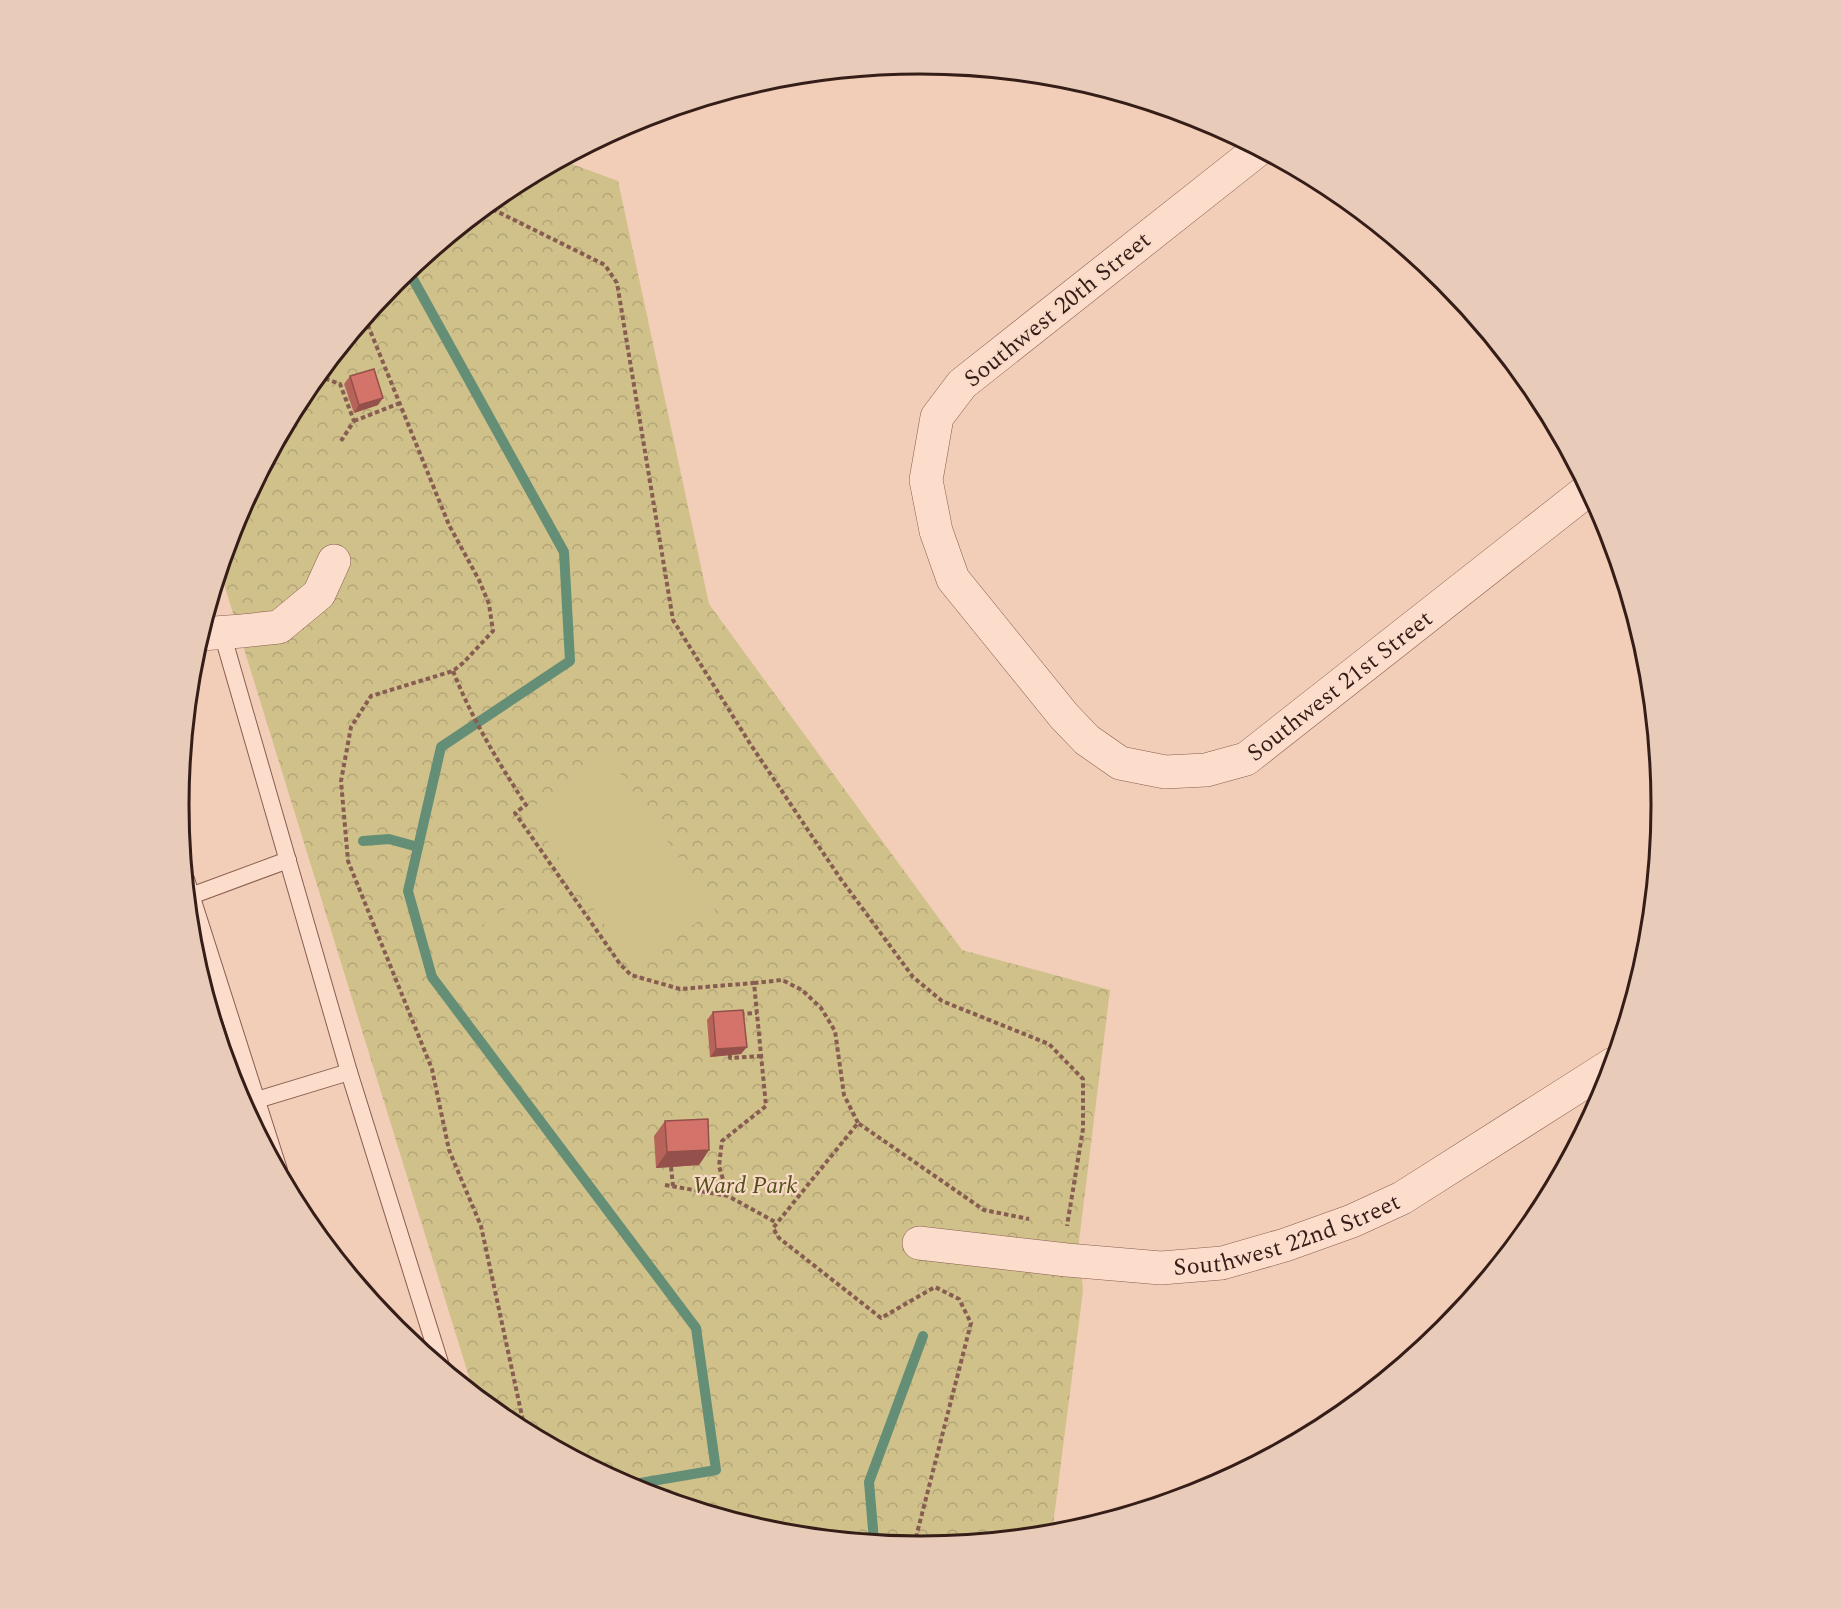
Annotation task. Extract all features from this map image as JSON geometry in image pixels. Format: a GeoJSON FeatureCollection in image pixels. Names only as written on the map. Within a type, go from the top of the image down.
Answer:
{"type":"FeatureCollection","features":[{"type":"Feature","properties":{"kind":"street","name":"Southwest 20th Street"},"geometry":{"type":"LineString","coordinates":[[953,579],[936,531],[926,480],[936,417],[962,384],[1253,154]]}},
{"type":"Feature","properties":{"kind":"street","name":"Southwest 21st Street"},"geometry":{"type":"LineString","coordinates":[[953,579],[1036,685],[1087,740],[1120,763],[1165,772],[1206,770],[1246,759],[1582,494]]}},
{"type":"Feature","properties":{"kind":"street"},"geometry":{"type":"LineString","coordinates":[[212,633],[279,627],[319,594],[334,561]]}},
{"type":"Feature","properties":{"kind":"street","name":"Southwest 22nd Street"},"geometry":{"type":"LineString","coordinates":[[919,1243],[1161,1269],[1222,1263],[1341,1226],[1402,1198],[1601,1072]]}},
{"type":"Feature","properties":{"kind":"lane"},"geometry":{"type":"LineString","coordinates":[[212,633],[288,860],[349,1072],[437,1352]]}},
{"type":"Feature","properties":{"kind":"lane"},"geometry":{"type":"LineString","coordinates":[[195,894],[288,860]]}},
{"type":"Feature","properties":{"kind":"lane"},"geometry":{"type":"LineString","coordinates":[[203,938],[247,1088]]}},
{"type":"Feature","properties":{"kind":"lane"},"geometry":{"type":"LineString","coordinates":[[253,1101],[349,1072]]}},
{"type":"Feature","properties":{"kind":"path"},"geometry":{"type":"LineString","coordinates":[[495,211],[605,266],[617,283],[673,620],[749,742],[840,878],[913,977],[942,1001],[1049,1044],[1083,1080],[1083,1130],[1067,1227],[1056,1225]]}},
{"type":"Feature","properties":{"kind":"path"},"geometry":{"type":"LineString","coordinates":[[368,326],[448,525],[479,580],[489,604],[493,631],[453,671],[371,696],[351,727],[341,781],[348,861],[432,1069],[449,1150],[481,1226],[522,1417]]}},
{"type":"Feature","properties":{"kind":"path"},"geometry":{"type":"LineString","coordinates":[[327,379],[340,384],[354,421]]}},
{"type":"Feature","properties":{"kind":"path"},"geometry":{"type":"LineString","coordinates":[[341,441],[354,421],[400,403]]}},
{"type":"Feature","properties":{"kind":"path"},"geometry":{"type":"LineString","coordinates":[[453,671],[465,702],[486,742],[526,805],[515,813],[620,964],[631,975],[680,989],[783,980],[802,990],[821,1008],[835,1032],[844,1095],[858,1123],[984,1210],[1036,1221]]}},
{"type":"Feature","properties":{"kind":"path"},"geometry":{"type":"LineString","coordinates":[[728,1196],[719,1166],[722,1141],[766,1106],[754,983]]}},
{"type":"Feature","properties":{"kind":"path"},"geometry":{"type":"LineString","coordinates":[[737,1015],[757,1013]]}},
{"type":"Feature","properties":{"kind":"path"},"geometry":{"type":"LineString","coordinates":[[730,1055],[730,1058],[761,1056]]}},
{"type":"Feature","properties":{"kind":"path"},"geometry":{"type":"LineString","coordinates":[[858,1123],[773,1228],[779,1238],[881,1318],[935,1287],[960,1299],[971,1323],[916,1536]]}},
{"type":"Feature","properties":{"kind":"path"},"geometry":{"type":"LineString","coordinates":[[671,1167],[673,1186]]}},
{"type":"Feature","properties":{"kind":"path"},"geometry":{"type":"LineString","coordinates":[[665,1185],[728,1196],[777,1223]]}},
{"type":"Feature","properties":{"kind":"green space","name":"Ward Park"},"geometry":{"type":"Polygon","coordinates":[[[570,163],[618,181],[709,604],[962,950],[1110,990],[1079,1241],[1083,1291],[1053,1523],[968,1534],[920,1536],[825,1529],[731,1511],[641,1480],[597,1460],[555,1438],[470,1380],[224,583],[245,525],[265,481],[287,439],[341,359],[371,323],[439,255],[514,197],[570,163]]]}},
{"type":"Feature","properties":{"kind":"green space"},"geometry":{"type":"Polygon","coordinates":[[[608,755],[715,910],[633,966],[527,811],[608,755]]]}},
{"type":"Feature","properties":{"kind":"green space"},"geometry":{"type":"Polygon","coordinates":[[[519,900],[525,908],[489,933],[483,924],[519,900]]]}},
{"type":"Feature","properties":{"kind":"building"},"geometry":{"type":"Polygon","coordinates":[[[374,369],[383,398],[359,405],[350,376],[374,369]]]}},
{"type":"Feature","properties":{"kind":"building"},"geometry":{"type":"Polygon","coordinates":[[[743,1010],[747,1047],[716,1049],[713,1012],[743,1010]]]}},
{"type":"Feature","properties":{"kind":"building"},"geometry":{"type":"Polygon","coordinates":[[[708,1119],[709,1150],[667,1152],[665,1121],[708,1119]]]}},
{"type":"Feature","properties":{"kind":"waterway"},"geometry":{"type":"LineString","coordinates":[[413,279],[564,552],[570,661],[441,747],[408,891],[432,977],[696,1328],[716,1470],[646,1482]]}},
{"type":"Feature","properties":{"kind":"waterway"},"geometry":{"type":"LineString","coordinates":[[363,841],[389,839],[418,847]]}},
{"type":"Feature","properties":{"kind":"waterway"},"geometry":{"type":"LineString","coordinates":[[873,1534],[869,1482],[923,1336]]}}]}
